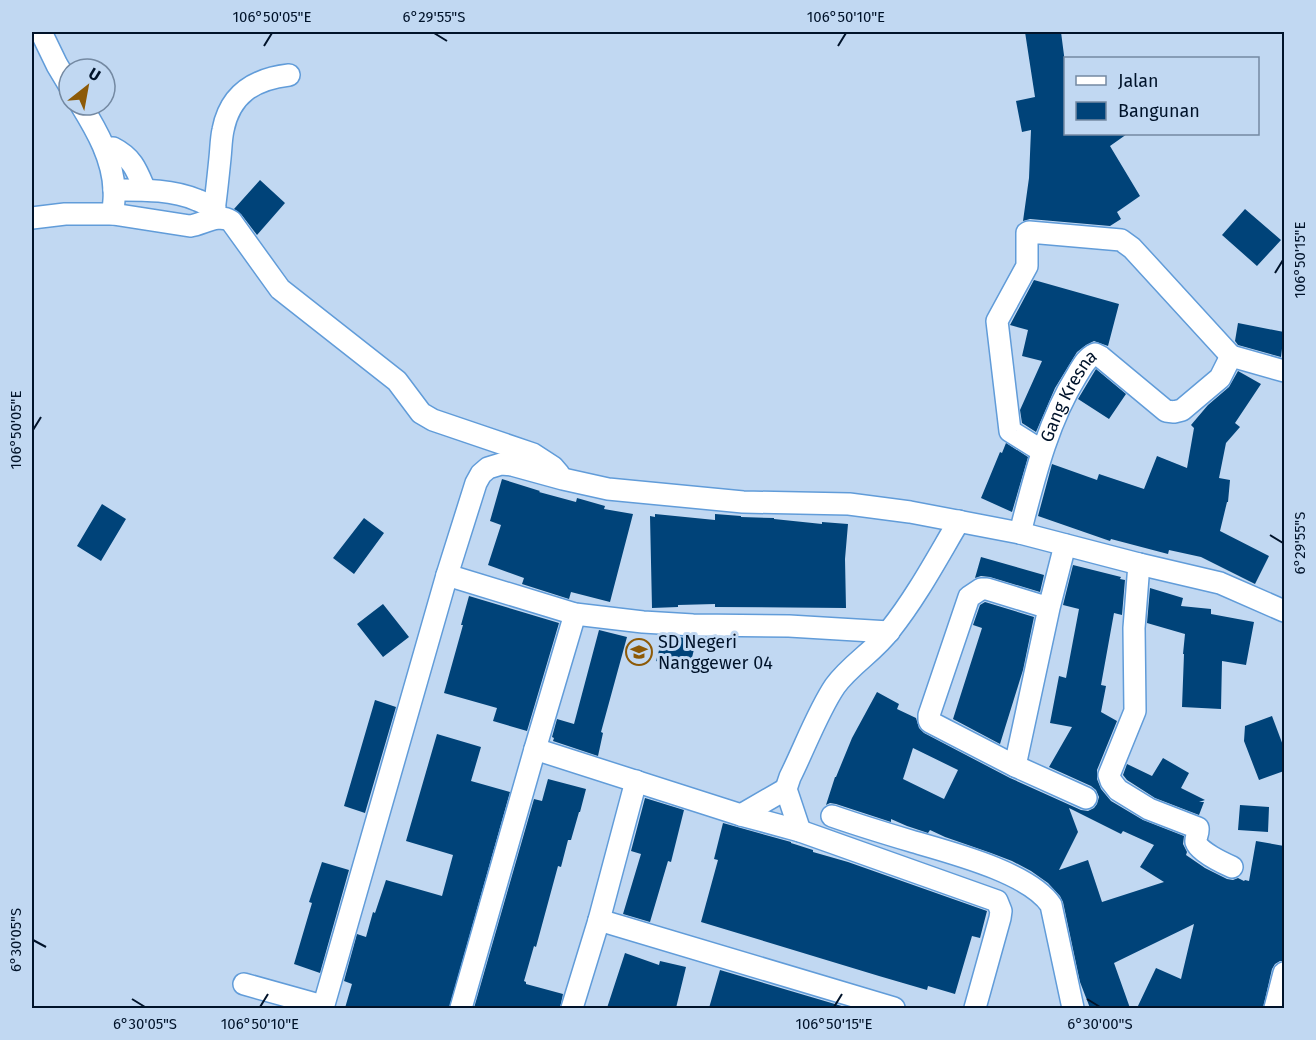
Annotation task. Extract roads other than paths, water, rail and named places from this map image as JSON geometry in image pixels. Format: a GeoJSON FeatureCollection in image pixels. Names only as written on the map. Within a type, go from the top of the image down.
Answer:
{"type":"FeatureCollection","features":[{"type":"Feature","properties":{"kind":"street"},"geometry":{"type":"LineString","coordinates":[[41,32],[57,65]]}},
{"type":"Feature","properties":{"kind":"street"},"geometry":{"type":"LineString","coordinates":[[219,216],[223,129],[229,111],[246,89],[257,82],[289,75]]}},
{"type":"Feature","properties":{"kind":"street"},"geometry":{"type":"LineString","coordinates":[[88,117],[105,149],[112,172],[113,214]]}},
{"type":"Feature","properties":{"kind":"street"},"geometry":{"type":"LineString","coordinates":[[105,149],[113,148],[131,160],[145,190]]}},
{"type":"Feature","properties":{"kind":"street"},"geometry":{"type":"LineString","coordinates":[[114,190],[145,190],[181,195],[197,200],[219,216],[280,289],[397,381],[421,413],[434,420],[533,454],[553,467],[562,479]]}},
{"type":"Feature","properties":{"kind":"street"},"geometry":{"type":"LineString","coordinates":[[32,218],[65,214],[113,214],[190,226],[219,216]]}},
{"type":"Feature","properties":{"kind":"street"},"geometry":{"type":"LineString","coordinates":[[1042,451],[1010,431],[997,321],[1027,266],[1027,233],[1029,231],[1120,240],[1132,248],[1231,356],[1284,370]]}},
{"type":"Feature","properties":{"kind":"street","name":"Gang Kresna"},"geometry":{"type":"LineString","coordinates":[[1020,533],[1042,451],[1069,387],[1089,357],[1095,354],[1101,357],[1166,411],[1174,412],[1182,410],[1220,378],[1231,356]]}},
{"type":"Feature","properties":{"kind":"street"},"geometry":{"type":"LineString","coordinates":[[244,984],[323,1007],[447,575],[476,483],[488,468],[501,464],[512,465],[608,489],[743,502],[849,504],[910,512],[1020,533],[1220,583],[1284,611]]}},
{"type":"Feature","properties":{"kind":"street"},"geometry":{"type":"LineString","coordinates":[[741,815],[786,789],[835,686],[851,667],[889,632],[921,586],[959,521]]}},
{"type":"Feature","properties":{"kind":"street"},"geometry":{"type":"LineString","coordinates":[[1015,766],[1048,608],[1065,544]]}},
{"type":"Feature","properties":{"kind":"street"},"geometry":{"type":"LineString","coordinates":[[1139,564],[1134,628],[1134,711],[1109,775],[1118,790],[1149,809],[1198,828],[1197,844],[1207,854],[1232,867]]}},
{"type":"Feature","properties":{"kind":"street"},"geometry":{"type":"LineString","coordinates":[[447,575],[575,614],[693,625],[789,626],[889,632]]}},
{"type":"Feature","properties":{"kind":"street"},"geometry":{"type":"LineString","coordinates":[[1048,608],[987,589],[981,589],[969,597],[929,720],[1015,766],[1086,798]]}},
{"type":"Feature","properties":{"kind":"street"},"geometry":{"type":"LineString","coordinates":[[462,1008],[575,614]]}},
{"type":"Feature","properties":{"kind":"street"},"geometry":{"type":"LineString","coordinates":[[535,749],[741,815],[800,831],[997,901],[1001,910],[1000,918],[975,1008]]}},
{"type":"Feature","properties":{"kind":"street"},"geometry":{"type":"LineString","coordinates":[[572,1008],[599,920],[636,781]]}},
{"type":"Feature","properties":{"kind":"street"},"geometry":{"type":"LineString","coordinates":[[786,789],[800,831]]}},
{"type":"Feature","properties":{"kind":"street"},"geometry":{"type":"LineString","coordinates":[[832,816],[976,860],[1019,880],[1042,894],[1051,905],[1073,1008]]}},
{"type":"Feature","properties":{"kind":"street"},"geometry":{"type":"LineString","coordinates":[[599,920],[894,1008]]}},
{"type":"Feature","properties":{"kind":"street"},"geometry":{"type":"LineString","coordinates":[[1275,1008],[1284,973]]}},
{"type":"Feature","properties":{"kind":"place","name":"SD Negeri Nanggewer 04"},"geometry":{"type":"Point","coordinates":[639,652]}}]}
